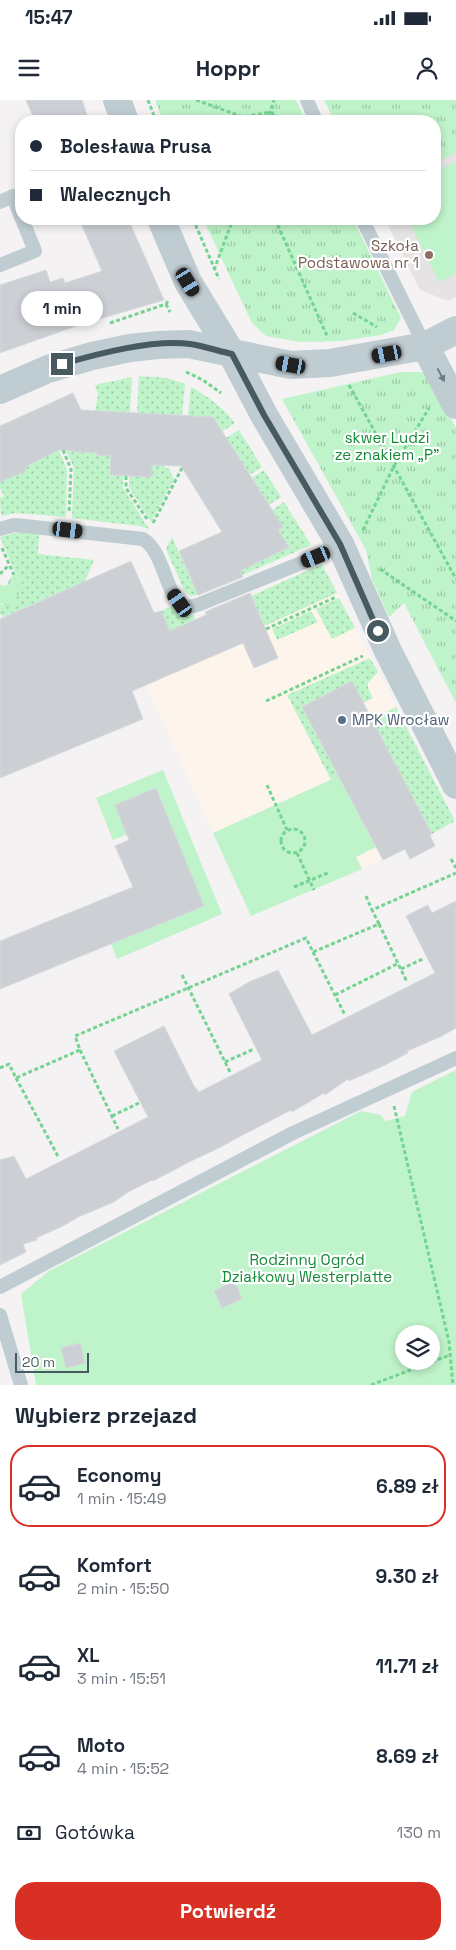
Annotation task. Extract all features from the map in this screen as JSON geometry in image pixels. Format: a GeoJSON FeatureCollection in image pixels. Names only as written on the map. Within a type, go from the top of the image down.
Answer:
{"type":"FeatureCollection","features":[{"type":"Feature","properties":{"kind":"street"},"geometry":{"type":"LineString","coordinates":[[117,100],[123,115]]}},
{"type":"Feature","properties":{"kind":"street"},"geometry":{"type":"LineString","coordinates":[[164,225],[188,282],[232,354],[264,415],[351,538],[384,644],[456,785]]}},
{"type":"Feature","properties":{"kind":"street"},"geometry":{"type":"LineString","coordinates":[[0,390],[48,369],[92,356],[130,348],[188,344],[291,365],[330,363],[425,346],[456,330]]}},
{"type":"Feature","properties":{"kind":"street"},"geometry":{"type":"LineString","coordinates":[[425,346],[451,395]]}},
{"type":"Feature","properties":{"kind":"lane"},"geometry":{"type":"LineString","coordinates":[[307,100],[313,115]]}},
{"type":"Feature","properties":{"kind":"lane"},"geometry":{"type":"LineString","coordinates":[[0,202],[13,196],[15,201]]}},
{"type":"Feature","properties":{"kind":"lane"},"geometry":{"type":"LineString","coordinates":[[0,265],[36,251],[25,225]]}},
{"type":"Feature","properties":{"kind":"lane"},"geometry":{"type":"LineString","coordinates":[[365,225],[425,346]]}},
{"type":"Feature","properties":{"kind":"lane"},"geometry":{"type":"LineString","coordinates":[[0,529],[14,525],[143,539],[154,548],[172,592],[180,603],[185,606],[200,604],[316,557],[351,538]]}},
{"type":"Feature","properties":{"kind":"lane"},"geometry":{"type":"LineString","coordinates":[[0,1287],[293,1134],[456,1058]]}},
{"type":"Feature","properties":{"kind":"lane"},"geometry":{"type":"LineString","coordinates":[[0,1315],[21,1385]]}},
{"type":"Feature","properties":{"kind":"path"},"geometry":{"type":"LineString","coordinates":[[148,100],[154,115]]}},
{"type":"Feature","properties":{"kind":"path"},"geometry":{"type":"LineString","coordinates":[[196,100],[237,115]]}},
{"type":"Feature","properties":{"kind":"path"},"geometry":{"type":"LineString","coordinates":[[270,115],[274,100]]}},
{"type":"Feature","properties":{"kind":"path"},"geometry":{"type":"LineString","coordinates":[[254,115],[271,112]]}},
{"type":"Feature","properties":{"kind":"path"},"geometry":{"type":"LineString","coordinates":[[271,112],[274,115]]}},
{"type":"Feature","properties":{"kind":"path"},"geometry":{"type":"LineString","coordinates":[[196,225],[222,285]]}},
{"type":"Feature","properties":{"kind":"path"},"geometry":{"type":"LineString","coordinates":[[209,272],[215,269],[231,225]]}},
{"type":"Feature","properties":{"kind":"path"},"geometry":{"type":"LineString","coordinates":[[277,225],[329,342]]}},
{"type":"Feature","properties":{"kind":"path"},"geometry":{"type":"LineString","coordinates":[[166,304],[170,312]]}},
{"type":"Feature","properties":{"kind":"path"},"geometry":{"type":"LineString","coordinates":[[353,313],[383,330]]}},
{"type":"Feature","properties":{"kind":"path"},"geometry":{"type":"LineString","coordinates":[[346,378],[456,579]]}},
{"type":"Feature","properties":{"kind":"path"},"geometry":{"type":"LineString","coordinates":[[203,380],[225,398]]}},
{"type":"Feature","properties":{"kind":"path"},"geometry":{"type":"LineString","coordinates":[[351,538],[440,390],[451,395]]}},
{"type":"Feature","properties":{"kind":"path"},"geometry":{"type":"LineString","coordinates":[[62,450],[71,469],[69,521]]}},
{"type":"Feature","properties":{"kind":"path"},"geometry":{"type":"LineString","coordinates":[[126,476],[126,488],[152,527],[182,468]]}},
{"type":"Feature","properties":{"kind":"path"},"geometry":{"type":"LineString","coordinates":[[0,543],[14,575]]}},
{"type":"Feature","properties":{"kind":"path"},"geometry":{"type":"LineString","coordinates":[[0,574],[10,565]]}},
{"type":"Feature","properties":{"kind":"path"},"geometry":{"type":"LineString","coordinates":[[375,566],[456,621]]}},
{"type":"Feature","properties":{"kind":"path"},"geometry":{"type":"LineString","coordinates":[[266,630],[341,595]]}},
{"type":"Feature","properties":{"kind":"path"},"geometry":{"type":"LineString","coordinates":[[266,701],[370,653]]}},
{"type":"Feature","properties":{"kind":"path"},"geometry":{"type":"LineString","coordinates":[[267,785],[287,830]]}},
{"type":"Feature","properties":{"kind":"path"},"geometry":{"type":"LineString","coordinates":[[287,830],[297,830],[304,837],[304,847],[297,853],[288,853],[284,850],[281,843],[282,836],[287,830]]}},
{"type":"Feature","properties":{"kind":"path"},"geometry":{"type":"LineString","coordinates":[[297,853],[314,890]]}},
{"type":"Feature","properties":{"kind":"path"},"geometry":{"type":"LineString","coordinates":[[451,859],[456,868]]}},
{"type":"Feature","properties":{"kind":"path"},"geometry":{"type":"LineString","coordinates":[[294,887],[330,872]]}},
{"type":"Feature","properties":{"kind":"path"},"geometry":{"type":"LineString","coordinates":[[372,910],[456,873]]}},
{"type":"Feature","properties":{"kind":"path"},"geometry":{"type":"LineString","coordinates":[[366,896],[407,982]]}},
{"type":"Feature","properties":{"kind":"path"},"geometry":{"type":"LineString","coordinates":[[313,952],[379,924]]}},
{"type":"Feature","properties":{"kind":"path"},"geometry":{"type":"LineString","coordinates":[[118,1129],[75,1036],[306,938],[346,1015]]}},
{"type":"Feature","properties":{"kind":"path"},"geometry":{"type":"LineString","coordinates":[[401,969],[423,959]]}},
{"type":"Feature","properties":{"kind":"path"},"geometry":{"type":"LineString","coordinates":[[335,995],[398,963]]}},
{"type":"Feature","properties":{"kind":"path"},"geometry":{"type":"LineString","coordinates":[[182,975],[231,1074]]}},
{"type":"Feature","properties":{"kind":"path"},"geometry":{"type":"LineString","coordinates":[[225,1062],[254,1049]]}},
{"type":"Feature","properties":{"kind":"path"},"geometry":{"type":"LineString","coordinates":[[16,1078],[80,1050]]}},
{"type":"Feature","properties":{"kind":"path"},"geometry":{"type":"LineString","coordinates":[[0,1068],[10,1064],[59,1158]]}},
{"type":"Feature","properties":{"kind":"path"},"geometry":{"type":"LineString","coordinates":[[112,1116],[139,1103]]}},
{"type":"Feature","properties":{"kind":"path"},"geometry":{"type":"LineString","coordinates":[[396,1118],[449,1342],[453,1385]]}},
{"type":"Feature","properties":{"kind":"path"},"geometry":{"type":"LineString","coordinates":[[371,1385],[450,1355]]}},
{"type":"Feature","properties":{"kind":"shaded area","name":"Szkoła Podstawowa nr 1"},"geometry":{"type":"Polygon","coordinates":[[[324,100],[456,100],[456,297],[448,301],[420,290],[388,225],[441,225],[441,115],[332,115],[324,100]]]}},
{"type":"Feature","properties":{"kind":"shaded area"},"geometry":{"type":"Polygon","coordinates":[[[322,564],[455,821],[430,835],[435,846],[410,859],[405,849],[251,916],[130,650],[322,564]]]}},
{"type":"Feature","properties":{"kind":"green space"},"geometry":{"type":"Polygon","coordinates":[[[155,100],[296,100],[303,115],[161,115],[155,100]]]}},
{"type":"Feature","properties":{"kind":"green space"},"geometry":{"type":"Polygon","coordinates":[[[324,100],[456,100],[456,152],[441,161],[441,115],[332,115],[324,100]]]}},
{"type":"Feature","properties":{"kind":"green space"},"geometry":{"type":"Polygon","coordinates":[[[456,161],[456,273],[439,282],[411,225],[441,225],[441,169],[456,161]]]}},
{"type":"Feature","properties":{"kind":"green space"},"geometry":{"type":"Polygon","coordinates":[[[206,225],[356,225],[401,318],[394,330],[381,335],[341,341],[300,342],[266,336],[252,323],[206,225]]]}},
{"type":"Feature","properties":{"kind":"green space","name":"skwer Ludzi ze znakiem „P”"},"geometry":{"type":"Polygon","coordinates":[[[401,372],[426,372],[456,428],[456,703],[404,603],[389,617],[372,579],[366,550],[282,399],[401,372]]]}},
{"type":"Feature","properties":{"kind":"green space"},"geometry":{"type":"Polygon","coordinates":[[[139,376],[167,378],[185,384],[182,415],[137,413],[139,376]]]}},
{"type":"Feature","properties":{"kind":"green space"},"geometry":{"type":"Polygon","coordinates":[[[132,377],[130,413],[95,411],[98,394],[95,385],[132,377]]]}},
{"type":"Feature","properties":{"kind":"green space"},"geometry":{"type":"Polygon","coordinates":[[[191,387],[215,403],[235,423],[217,435],[188,416],[191,387]]]}},
{"type":"Feature","properties":{"kind":"green space"},"geometry":{"type":"Polygon","coordinates":[[[239,430],[262,467],[244,478],[237,457],[221,441],[239,430]]]}},
{"type":"Feature","properties":{"kind":"green space"},"geometry":{"type":"Polygon","coordinates":[[[59,450],[67,470],[66,517],[16,513],[1,516],[0,498],[4,496],[0,488],[0,482],[26,471],[25,467],[59,450]]]}},
{"type":"Feature","properties":{"kind":"green space"},"geometry":{"type":"Polygon","coordinates":[[[66,451],[111,456],[110,475],[123,476],[123,488],[149,529],[140,526],[72,518],[74,468],[66,451]]]}},
{"type":"Feature","properties":{"kind":"green space"},"geometry":{"type":"Polygon","coordinates":[[[152,458],[166,459],[165,468],[169,468],[174,479],[151,522],[129,487],[129,476],[151,477],[152,458]]]}},
{"type":"Feature","properties":{"kind":"green space"},"geometry":{"type":"Polygon","coordinates":[[[264,470],[281,497],[264,508],[267,502],[260,490],[247,481],[264,470]]]}},
{"type":"Feature","properties":{"kind":"green space"},"geometry":{"type":"Polygon","coordinates":[[[284,502],[311,545],[197,595],[191,596],[185,592],[166,549],[172,537],[195,589],[234,574],[289,547],[268,513],[284,502]]]}},
{"type":"Feature","properties":{"kind":"green space"},"geometry":{"type":"Polygon","coordinates":[[[18,532],[39,534],[38,554],[94,560],[85,581],[3,617],[0,614],[0,603],[2,605],[18,574],[16,574],[0,537],[18,532]]]}},
{"type":"Feature","properties":{"kind":"green space"},"geometry":{"type":"Polygon","coordinates":[[[322,564],[337,593],[265,626],[251,596],[322,564]]]}},
{"type":"Feature","properties":{"kind":"green space"},"geometry":{"type":"Polygon","coordinates":[[[18,574],[22,580],[21,590],[12,605],[0,603],[0,585],[6,586],[11,577],[18,574]]]}},
{"type":"Feature","properties":{"kind":"green space"},"geometry":{"type":"Polygon","coordinates":[[[339,598],[355,628],[332,639],[316,609],[339,598]]]}},
{"type":"Feature","properties":{"kind":"green space"},"geometry":{"type":"Polygon","coordinates":[[[173,606],[182,612],[193,614],[195,620],[170,631],[161,611],[173,606]]]}},
{"type":"Feature","properties":{"kind":"green space"},"geometry":{"type":"Polygon","coordinates":[[[311,611],[318,622],[277,640],[272,629],[311,611]]]}},
{"type":"Feature","properties":{"kind":"green space"},"geometry":{"type":"Polygon","coordinates":[[[370,658],[378,672],[368,683],[368,688],[373,698],[363,703],[352,681],[302,707],[339,776],[331,780],[287,695],[370,658]]]}},
{"type":"Feature","properties":{"kind":"green space"},"geometry":{"type":"Polygon","coordinates":[[[396,707],[455,821],[432,834],[372,719],[396,707]]]}},
{"type":"Feature","properties":{"kind":"green space"},"geometry":{"type":"Polygon","coordinates":[[[163,770],[222,914],[117,959],[111,944],[203,906],[156,788],[115,805],[127,834],[113,840],[96,798],[163,770]]]}},
{"type":"Feature","properties":{"kind":"green space"},"geometry":{"type":"Polygon","coordinates":[[[339,776],[376,847],[356,857],[362,869],[251,916],[213,833],[339,776]]]}},
{"type":"Feature","properties":{"kind":"green space","name":"Rodzinny Ogród Działkowy Westerplatte"},"geometry":{"type":"Polygon","coordinates":[[[456,1070],[456,1385],[36,1385],[21,1294],[49,1271],[361,1111],[381,1115],[385,1121],[405,1116],[412,1092],[456,1070]]]}},
{"type":"Feature","properties":{"kind":"building"},"geometry":{"type":"Polygon","coordinates":[[[26,100],[82,100],[87,115],[32,115],[26,100]]]}},
{"type":"Feature","properties":{"kind":"building"},"geometry":{"type":"Polygon","coordinates":[[[82,225],[131,225],[164,300],[79,325],[0,353],[0,285],[46,270],[50,282],[63,278],[65,283],[102,271],[82,225]]]}},
{"type":"Feature","properties":{"kind":"building"},"geometry":{"type":"Polygon","coordinates":[[[73,393],[81,410],[213,417],[283,527],[278,530],[289,547],[240,571],[243,577],[198,595],[179,551],[222,532],[181,466],[152,465],[152,477],[110,475],[111,456],[59,450],[25,467],[26,471],[0,482],[0,426],[73,393]]]}},
{"type":"Feature","properties":{"kind":"building"},"geometry":{"type":"Polygon","coordinates":[[[131,561],[154,613],[161,611],[170,631],[206,615],[205,612],[250,593],[278,658],[254,668],[243,643],[132,691],[143,719],[0,778],[0,619],[131,561]]]}},
{"type":"Feature","properties":{"kind":"building"},"geometry":{"type":"Polygon","coordinates":[[[352,681],[432,834],[430,836],[435,846],[410,859],[405,849],[383,860],[302,707],[352,681]]]}},
{"type":"Feature","properties":{"kind":"building"},"geometry":{"type":"Polygon","coordinates":[[[156,788],[204,906],[0,989],[0,941],[133,887],[115,846],[129,840],[115,805],[156,788]]]}},
{"type":"Feature","properties":{"kind":"building"},"geometry":{"type":"Polygon","coordinates":[[[456,901],[456,1028],[407,1051],[408,1053],[383,1066],[349,1081],[348,1079],[325,1095],[324,1093],[292,1112],[291,1110],[219,1148],[128,1192],[114,1202],[78,1217],[36,1238],[37,1240],[23,1244],[26,1252],[0,1265],[0,1160],[14,1156],[26,1179],[148,1117],[114,1051],[164,1026],[194,1086],[199,1092],[262,1060],[229,994],[249,982],[278,970],[312,1035],[435,973],[406,916],[428,905],[432,913],[456,901]]]}},
{"type":"Feature","properties":{"kind":"building"},"geometry":{"type":"Polygon","coordinates":[[[234,1281],[242,1299],[222,1308],[214,1291],[234,1281]]]}},
{"type":"Feature","properties":{"kind":"building"},"geometry":{"type":"Polygon","coordinates":[[[80,1343],[85,1363],[66,1368],[61,1348],[80,1343]]]}},
{"type":"Feature","properties":{"kind":"place","name":"Szkoła Podstawowa nr 1"},"geometry":{"type":"Point","coordinates":[429,255]}},
{"type":"Feature","properties":{"kind":"place","name":"MPK Wrocław"},"geometry":{"type":"Point","coordinates":[342,720]}},
{"type":"Feature","properties":{"kind":"route"},"geometry":{"type":"LineString","coordinates":[[62,364],[130,348],[158,345],[188,344],[232,354],[264,415],[340,544],[378,631]]}}]}
